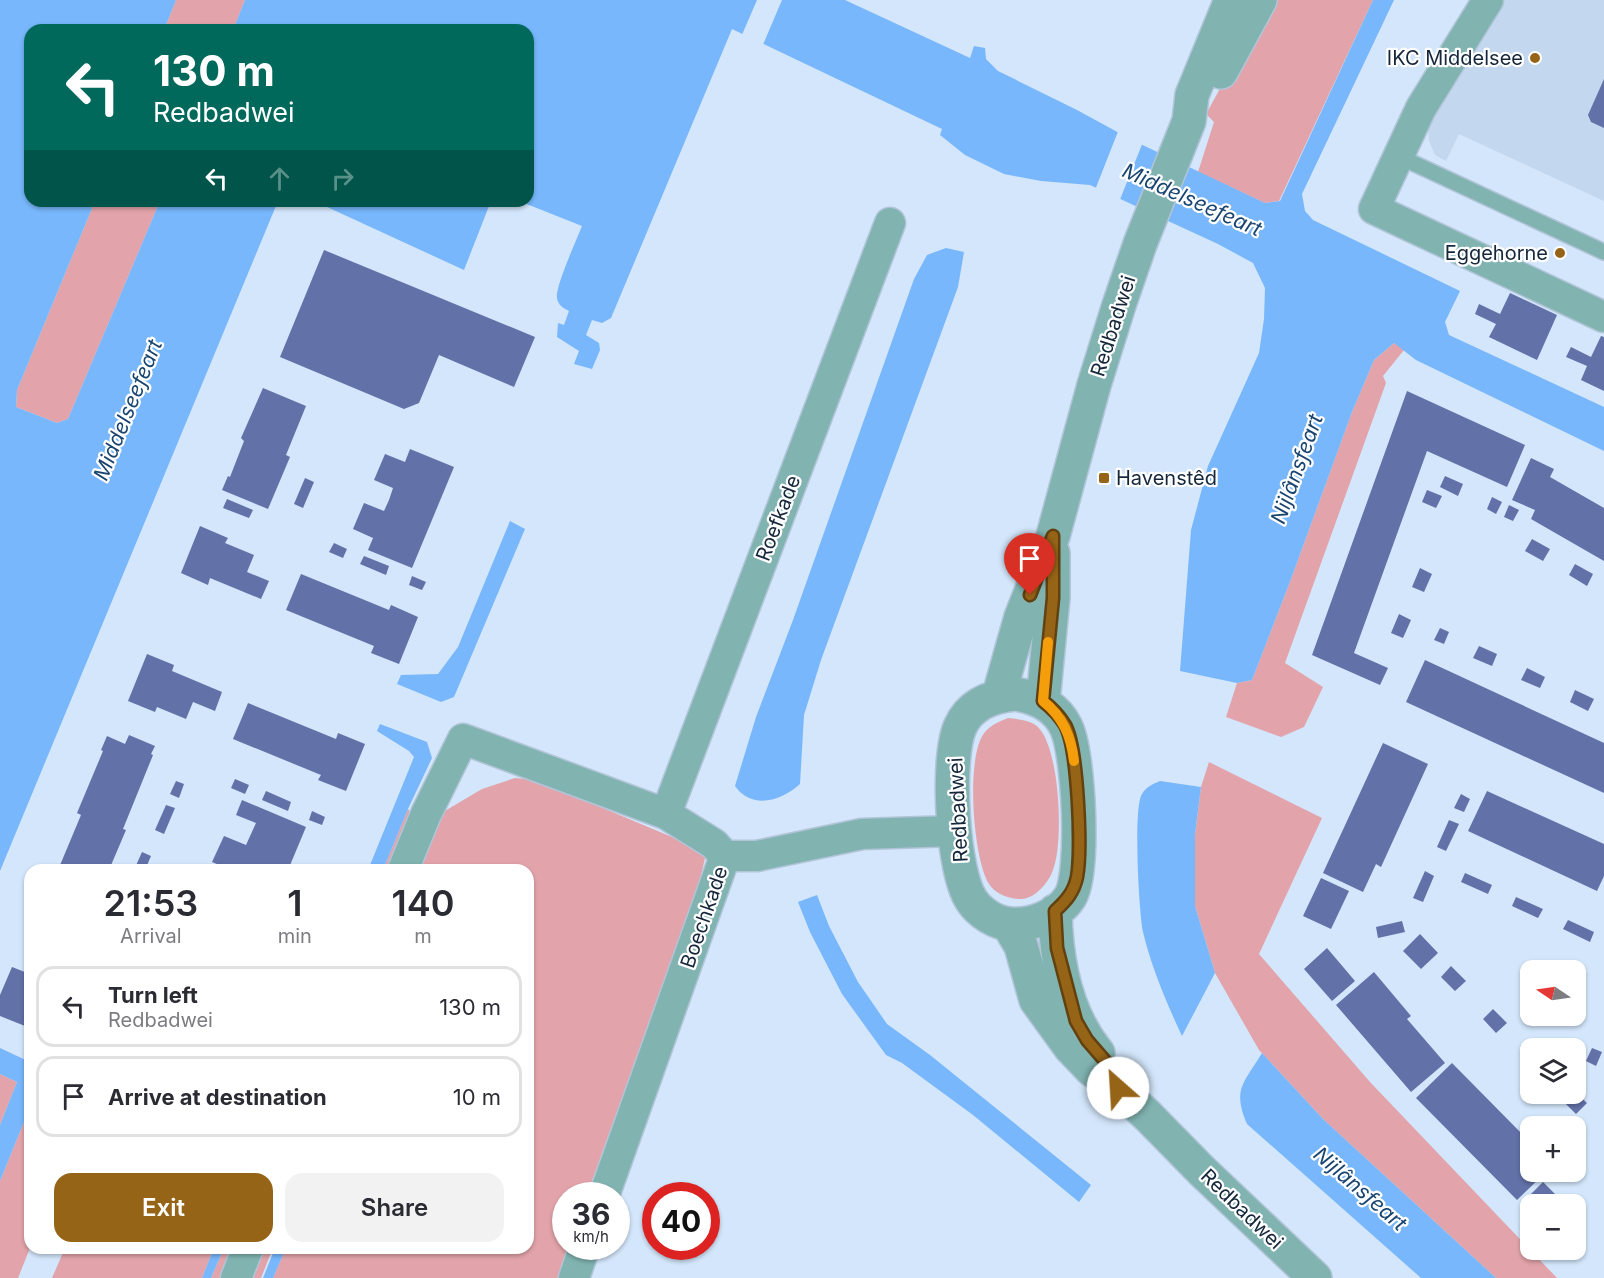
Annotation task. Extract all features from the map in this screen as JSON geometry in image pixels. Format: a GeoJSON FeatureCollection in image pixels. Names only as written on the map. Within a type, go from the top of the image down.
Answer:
{"type":"FeatureCollection","features":[{"type":"Feature","properties":{"kind":"street","name":"Redbadwei"},"geometry":{"type":"LineString","coordinates":[[1190,121],[1192,95],[1231,0]]}},
{"type":"Feature","properties":{"kind":"street","name":"Redbadwei"},"geometry":{"type":"LineString","coordinates":[[1260,0],[1206,100],[1190,121],[1140,244],[1094,385],[1053,536],[1021,617],[999,695],[989,698],[974,708],[960,727],[954,746],[952,775],[955,831],[963,884],[971,901],[982,913],[1008,924],[1021,946],[1036,1000],[1070,1047],[1091,1069],[1118,1088],[1315,1278]]}},
{"type":"Feature","properties":{"kind":"street"},"geometry":{"type":"LineString","coordinates":[[1488,0],[1421,108],[1374,209],[1604,317]]}},
{"type":"Feature","properties":{"kind":"street","name":"Roefkade"},"geometry":{"type":"LineString","coordinates":[[666,814],[890,223]]}},
{"type":"Feature","properties":{"kind":"street","name":"Redbadwei"},"geometry":{"type":"LineString","coordinates":[[1043,701],[1053,598],[1053,536]]}},
{"type":"Feature","properties":{"kind":"street"},"geometry":{"type":"LineString","coordinates":[[999,695],[1015,694],[1043,701],[1054,710],[1066,726],[1073,749],[1079,850],[1077,878],[1070,897],[1055,911],[1038,921],[1008,924]]}},
{"type":"Feature","properties":{"kind":"street"},"geometry":{"type":"LineString","coordinates":[[405,864],[426,814],[463,739],[666,814],[714,844],[725,856]]}},
{"type":"Feature","properties":{"kind":"street","name":"Boechkade"},"geometry":{"type":"LineString","coordinates":[[609,1182],[725,856],[757,856],[862,834],[955,831]]}},
{"type":"Feature","properties":{"kind":"street","name":"Redbadwei"},"geometry":{"type":"LineString","coordinates":[[1055,911],[1057,948],[1076,1021],[1087,1040],[1106,1062],[1118,1088]]}},
{"type":"Feature","properties":{"kind":"street"},"geometry":{"type":"LineString","coordinates":[[236,1278],[246,1254]]}},
{"type":"Feature","properties":{"kind":"street"},"geometry":{"type":"LineString","coordinates":[[574,1278],[580,1260]]}},
{"type":"Feature","properties":{"kind":"lane"},"geometry":{"type":"LineString","coordinates":[[1398,156],[1604,252]]}},
{"type":"Feature","properties":{"kind":"shaded area"},"geometry":{"type":"Polygon","coordinates":[[[176,0],[245,0],[235,24],[166,24],[176,0]]]}},
{"type":"Feature","properties":{"kind":"shaded area"},"geometry":{"type":"Polygon","coordinates":[[[1269,0],[1373,0],[1279,201],[1265,203],[1198,172],[1214,122],[1206,114],[1269,0]]]}},
{"type":"Feature","properties":{"kind":"shaded area","name":"IKC Middelsee"},"geometry":{"type":"Polygon","coordinates":[[[1502,0],[1604,0],[1604,201],[1459,134],[1446,161],[1435,155],[1429,141],[1428,126],[1431,116],[1502,0]]]}},
{"type":"Feature","properties":{"kind":"shaded area"},"geometry":{"type":"Polygon","coordinates":[[[93,207],[157,207],[68,419],[57,423],[16,407],[17,390],[93,207]]]}},
{"type":"Feature","properties":{"kind":"shaded area"},"geometry":{"type":"Polygon","coordinates":[[[1394,343],[1404,350],[1383,376],[1386,383],[1285,663],[1323,687],[1304,727],[1281,737],[1226,717],[1237,683],[1252,680],[1352,412],[1374,360],[1394,343]]]}},
{"type":"Feature","properties":{"kind":"shaded area"},"geometry":{"type":"Polygon","coordinates":[[[1008,718],[1024,720],[1038,727],[1051,755],[1058,796],[1058,839],[1053,870],[1041,889],[1021,899],[1003,895],[989,884],[983,871],[975,831],[973,784],[979,744],[987,730],[1008,718]]]}},
{"type":"Feature","properties":{"kind":"shaded area"},"geometry":{"type":"Polygon","coordinates":[[[1209,762],[1322,818],[1259,954],[1370,1082],[1520,1239],[1520,1260],[1540,1260],[1557,1278],[1496,1278],[1323,1119],[1259,1050],[1215,973],[1195,906],[1195,834],[1201,787],[1209,762]]]}},
{"type":"Feature","properties":{"kind":"shaded area"},"geometry":{"type":"Polygon","coordinates":[[[515,778],[536,780],[691,845],[705,858],[699,885],[592,1182],[552,1182],[552,1260],[564,1260],[558,1278],[273,1278],[283,1254],[534,1254],[534,864],[418,864],[438,815],[482,789],[515,778]]]}},
{"type":"Feature","properties":{"kind":"shaded area"},"geometry":{"type":"Polygon","coordinates":[[[408,809],[412,814],[394,864],[385,864],[408,809]]]}},
{"type":"Feature","properties":{"kind":"shaded area"},"geometry":{"type":"Polygon","coordinates":[[[0,1074],[17,1082],[0,1125],[0,1074]]]}},
{"type":"Feature","properties":{"kind":"shaded area"},"geometry":{"type":"Polygon","coordinates":[[[24,1122],[24,1254],[28,1254],[18,1278],[0,1278],[0,1181],[24,1122]]]}},
{"type":"Feature","properties":{"kind":"shaded area"},"geometry":{"type":"Polygon","coordinates":[[[62,1254],[212,1254],[202,1278],[52,1278],[62,1254]]]}},
{"type":"Feature","properties":{"kind":"shaded area"},"geometry":{"type":"Polygon","coordinates":[[[221,1254],[233,1254],[223,1278],[211,1278],[221,1254]]]}},
{"type":"Feature","properties":{"kind":"shaded area"},"geometry":{"type":"Polygon","coordinates":[[[257,1254],[271,1254],[261,1278],[247,1278],[257,1254]]]}},
{"type":"Feature","properties":{"kind":"water","name":"Middelseefeart"},"geometry":{"type":"Polygon","coordinates":[[[0,0],[176,0],[166,24],[24,24],[24,207],[93,207],[17,390],[16,407],[57,423],[68,419],[157,207],[276,207],[0,871],[0,0]]]}},
{"type":"Feature","properties":{"kind":"water"},"geometry":{"type":"Polygon","coordinates":[[[245,0],[845,0],[970,58],[974,46],[985,48],[986,59],[998,71],[1132,140],[1265,203],[1280,201],[1373,0],[1394,0],[1302,194],[1305,211],[1313,220],[1460,291],[1445,322],[1449,335],[1604,407],[1604,451],[1416,360],[1394,343],[1374,360],[1352,412],[1252,680],[1237,683],[1180,671],[1191,530],[1208,466],[1259,353],[1264,319],[1265,288],[1253,263],[1218,244],[1090,185],[1041,181],[1004,174],[965,155],[940,135],[942,129],[732,29],[611,318],[602,323],[592,320],[586,335],[599,343],[600,350],[592,369],[574,364],[579,351],[557,337],[558,323],[564,325],[569,311],[558,303],[557,292],[582,226],[534,207],[534,24],[235,24],[245,0]]]}},
{"type":"Feature","properties":{"kind":"water"},"geometry":{"type":"Polygon","coordinates":[[[327,207],[489,207],[464,270],[327,207]]]}},
{"type":"Feature","properties":{"kind":"water"},"geometry":{"type":"Polygon","coordinates":[[[946,248],[964,252],[958,287],[821,660],[804,715],[800,784],[776,798],[758,800],[750,798],[742,794],[735,786],[756,717],[793,620],[914,279],[927,255],[946,248]]]}},
{"type":"Feature","properties":{"kind":"water"},"geometry":{"type":"Polygon","coordinates":[[[510,521],[525,529],[454,697],[441,702],[397,684],[401,675],[438,674],[458,647],[510,521]]]}},
{"type":"Feature","properties":{"kind":"water"},"geometry":{"type":"Polygon","coordinates":[[[380,724],[427,742],[432,758],[385,864],[370,864],[414,757],[409,751],[377,731],[380,724]]]}},
{"type":"Feature","properties":{"kind":"water"},"geometry":{"type":"Polygon","coordinates":[[[1160,781],[1201,787],[1195,834],[1195,906],[1215,973],[1182,1036],[1150,958],[1143,932],[1140,904],[1137,839],[1139,803],[1146,789],[1160,781]]]}},
{"type":"Feature","properties":{"kind":"water"},"geometry":{"type":"Polygon","coordinates":[[[817,895],[829,926],[858,982],[887,1024],[930,1055],[1091,1185],[1079,1202],[973,1115],[902,1063],[886,1055],[842,994],[810,932],[798,902],[817,895]]]}},
{"type":"Feature","properties":{"kind":"water"},"geometry":{"type":"Polygon","coordinates":[[[0,1048],[24,1059],[24,1122],[0,1181],[0,1125],[17,1082],[0,1074],[0,1048]]]}},
{"type":"Feature","properties":{"kind":"water","name":"Nijlânsfeart"},"geometry":{"type":"Polygon","coordinates":[[[1262,1053],[1323,1119],[1496,1278],[1421,1278],[1247,1124],[1240,1102],[1240,1094],[1245,1079],[1262,1053]]]}},
{"type":"Feature","properties":{"kind":"water"},"geometry":{"type":"Polygon","coordinates":[[[212,1254],[221,1254],[211,1278],[202,1278],[212,1254]]]}},
{"type":"Feature","properties":{"kind":"water"},"geometry":{"type":"Polygon","coordinates":[[[273,1254],[283,1254],[273,1278],[263,1278],[273,1254]]]}},
{"type":"Feature","properties":{"kind":"pier"},"geometry":{"type":"Polygon","coordinates":[[[757,0],[782,0],[762,47],[741,37],[757,0]]]}},
{"type":"Feature","properties":{"kind":"pier"},"geometry":{"type":"Polygon","coordinates":[[[1119,129],[1143,142],[1119,202],[1095,190],[1119,129]]]}},
{"type":"Feature","properties":{"kind":"building"},"geometry":{"type":"Polygon","coordinates":[[[1604,79],[1604,128],[1591,122],[1588,115],[1604,79]]]}},
{"type":"Feature","properties":{"kind":"building"},"geometry":{"type":"Polygon","coordinates":[[[324,250],[535,337],[514,387],[439,355],[419,403],[404,409],[280,357],[324,250]]]}},
{"type":"Feature","properties":{"kind":"building"},"geometry":{"type":"Polygon","coordinates":[[[1510,293],[1557,315],[1537,360],[1489,337],[1496,324],[1475,314],[1479,304],[1500,314],[1510,293]]]}},
{"type":"Feature","properties":{"kind":"building"},"geometry":{"type":"Polygon","coordinates":[[[1601,336],[1604,337],[1604,391],[1581,380],[1587,366],[1566,357],[1571,347],[1591,357],[1601,336]]]}},
{"type":"Feature","properties":{"kind":"building"},"geometry":{"type":"Polygon","coordinates":[[[263,388],[306,406],[286,455],[290,457],[268,509],[222,490],[228,476],[230,477],[244,441],[241,438],[263,388]]]}},
{"type":"Feature","properties":{"kind":"building"},"geometry":{"type":"Polygon","coordinates":[[[1407,391],[1525,445],[1507,487],[1427,451],[1354,653],[1388,668],[1380,685],[1312,655],[1407,391]]]}},
{"type":"Feature","properties":{"kind":"building"},"geometry":{"type":"Polygon","coordinates":[[[410,449],[454,467],[412,568],[368,550],[373,538],[353,529],[364,503],[384,511],[389,500],[393,488],[374,480],[385,454],[405,462],[410,449]]]}},
{"type":"Feature","properties":{"kind":"building"},"geometry":{"type":"Polygon","coordinates":[[[1531,458],[1554,469],[1550,477],[1604,508],[1604,561],[1531,519],[1535,510],[1512,500],[1531,458]]]}},
{"type":"Feature","properties":{"kind":"building"},"geometry":{"type":"Polygon","coordinates":[[[1445,476],[1463,484],[1458,496],[1440,487],[1445,476]]]}},
{"type":"Feature","properties":{"kind":"building"},"geometry":{"type":"Polygon","coordinates":[[[305,478],[314,482],[303,508],[294,504],[305,478]]]}},
{"type":"Feature","properties":{"kind":"building"},"geometry":{"type":"Polygon","coordinates":[[[1427,490],[1442,496],[1436,508],[1422,502],[1427,490]]]}},
{"type":"Feature","properties":{"kind":"building"},"geometry":{"type":"Polygon","coordinates":[[[1492,497],[1502,502],[1496,514],[1487,509],[1492,497]]]}},
{"type":"Feature","properties":{"kind":"building"},"geometry":{"type":"Polygon","coordinates":[[[227,499],[253,510],[249,518],[223,508],[227,499]]]}},
{"type":"Feature","properties":{"kind":"building"},"geometry":{"type":"Polygon","coordinates":[[[1509,505],[1519,510],[1513,521],[1504,517],[1509,505]]]}},
{"type":"Feature","properties":{"kind":"building"},"geometry":{"type":"Polygon","coordinates":[[[200,526],[228,538],[225,543],[254,555],[247,572],[269,581],[261,599],[210,578],[208,585],[181,573],[200,526]]]}},
{"type":"Feature","properties":{"kind":"building"},"geometry":{"type":"Polygon","coordinates":[[[1532,539],[1550,549],[1543,561],[1525,551],[1532,539]]]}},
{"type":"Feature","properties":{"kind":"building"},"geometry":{"type":"Polygon","coordinates":[[[334,543],[347,549],[343,558],[329,552],[334,543]]]}},
{"type":"Feature","properties":{"kind":"building"},"geometry":{"type":"Polygon","coordinates":[[[364,556],[389,566],[386,575],[360,564],[364,556]]]}},
{"type":"Feature","properties":{"kind":"building"},"geometry":{"type":"Polygon","coordinates":[[[1575,564],[1593,574],[1587,586],[1569,575],[1575,564]]]}},
{"type":"Feature","properties":{"kind":"building"},"geometry":{"type":"Polygon","coordinates":[[[1420,568],[1432,574],[1424,592],[1412,587],[1420,568]]]}},
{"type":"Feature","properties":{"kind":"building"},"geometry":{"type":"Polygon","coordinates":[[[301,574],[389,610],[391,605],[418,617],[399,664],[371,653],[374,646],[286,610],[301,574]]]}},
{"type":"Feature","properties":{"kind":"building"},"geometry":{"type":"Polygon","coordinates":[[[412,576],[426,582],[422,590],[409,585],[412,576]]]}},
{"type":"Feature","properties":{"kind":"building"},"geometry":{"type":"Polygon","coordinates":[[[1399,614],[1411,620],[1403,638],[1391,633],[1399,614]]]}},
{"type":"Feature","properties":{"kind":"building"},"geometry":{"type":"Polygon","coordinates":[[[1440,628],[1449,632],[1444,644],[1434,640],[1440,628]]]}},
{"type":"Feature","properties":{"kind":"building"},"geometry":{"type":"Polygon","coordinates":[[[1479,646],[1497,654],[1492,666],[1473,658],[1479,646]]]}},
{"type":"Feature","properties":{"kind":"building"},"geometry":{"type":"Polygon","coordinates":[[[147,654],[174,665],[172,671],[222,692],[215,711],[193,702],[186,719],[157,707],[155,712],[128,701],[147,654]]]}},
{"type":"Feature","properties":{"kind":"building"},"geometry":{"type":"Polygon","coordinates":[[[1425,660],[1604,743],[1604,793],[1406,702],[1425,660]]]}},
{"type":"Feature","properties":{"kind":"building"},"geometry":{"type":"Polygon","coordinates":[[[1527,668],[1545,677],[1540,688],[1521,680],[1527,668]]]}},
{"type":"Feature","properties":{"kind":"building"},"geometry":{"type":"Polygon","coordinates":[[[1575,690],[1594,699],[1588,711],[1570,702],[1575,690]]]}},
{"type":"Feature","properties":{"kind":"building"},"geometry":{"type":"Polygon","coordinates":[[[248,703],[336,739],[338,733],[365,744],[346,791],[318,780],[321,775],[233,739],[248,703]]]}},
{"type":"Feature","properties":{"kind":"building"},"geometry":{"type":"Polygon","coordinates":[[[129,735],[155,746],[123,829],[126,830],[112,864],[61,864],[81,815],[77,813],[107,736],[125,744],[129,735]]]}},
{"type":"Feature","properties":{"kind":"building"},"geometry":{"type":"Polygon","coordinates":[[[1383,743],[1428,764],[1381,867],[1376,864],[1363,892],[1323,873],[1383,743]]]}},
{"type":"Feature","properties":{"kind":"building"},"geometry":{"type":"Polygon","coordinates":[[[235,779],[249,785],[245,794],[231,788],[235,779]]]}},
{"type":"Feature","properties":{"kind":"building"},"geometry":{"type":"Polygon","coordinates":[[[176,781],[184,784],[179,798],[170,794],[176,781]]]}},
{"type":"Feature","properties":{"kind":"building"},"geometry":{"type":"Polygon","coordinates":[[[266,791],[291,802],[288,811],[262,800],[266,791]]]}},
{"type":"Feature","properties":{"kind":"building"},"geometry":{"type":"Polygon","coordinates":[[[1487,791],[1604,844],[1604,876],[1597,891],[1468,831],[1487,791]]]}},
{"type":"Feature","properties":{"kind":"building"},"geometry":{"type":"Polygon","coordinates":[[[1461,794],[1470,799],[1464,812],[1454,808],[1461,794]]]}},
{"type":"Feature","properties":{"kind":"building"},"geometry":{"type":"Polygon","coordinates":[[[242,800],[306,827],[291,864],[217,864],[212,862],[224,836],[246,845],[256,823],[236,815],[242,800]]]}},
{"type":"Feature","properties":{"kind":"building"},"geometry":{"type":"Polygon","coordinates":[[[166,805],[175,808],[164,834],[155,830],[166,805]]]}},
{"type":"Feature","properties":{"kind":"building"},"geometry":{"type":"Polygon","coordinates":[[[312,811],[325,817],[322,825],[309,820],[312,811]]]}},
{"type":"Feature","properties":{"kind":"building"},"geometry":{"type":"Polygon","coordinates":[[[1449,820],[1459,824],[1446,851],[1437,847],[1449,820]]]}},
{"type":"Feature","properties":{"kind":"building"},"geometry":{"type":"Polygon","coordinates":[[[142,852],[151,856],[148,864],[137,864],[142,852]]]}},
{"type":"Feature","properties":{"kind":"building"},"geometry":{"type":"Polygon","coordinates":[[[1425,871],[1434,876],[1423,902],[1413,898],[1425,871]]]}},
{"type":"Feature","properties":{"kind":"building"},"geometry":{"type":"Polygon","coordinates":[[[1465,873],[1492,885],[1488,894],[1461,882],[1465,873]]]}},
{"type":"Feature","properties":{"kind":"building"},"geometry":{"type":"Polygon","coordinates":[[[1321,878],[1349,891],[1331,929],[1303,916],[1321,878]]]}},
{"type":"Feature","properties":{"kind":"building"},"geometry":{"type":"Polygon","coordinates":[[[1516,897],[1543,909],[1538,918],[1512,906],[1516,897]]]}},
{"type":"Feature","properties":{"kind":"building"},"geometry":{"type":"Polygon","coordinates":[[[1568,920],[1594,932],[1590,942],[1563,929],[1568,920]]]}},
{"type":"Feature","properties":{"kind":"building"},"geometry":{"type":"Polygon","coordinates":[[[1402,921],[1405,932],[1378,938],[1376,927],[1402,921]]]}},
{"type":"Feature","properties":{"kind":"building"},"geometry":{"type":"Polygon","coordinates":[[[1420,934],[1438,953],[1421,969],[1403,951],[1420,934]]]}},
{"type":"Feature","properties":{"kind":"building"},"geometry":{"type":"Polygon","coordinates":[[[1327,948],[1355,981],[1332,1001],[1304,969],[1327,948]]]}},
{"type":"Feature","properties":{"kind":"building"},"geometry":{"type":"Polygon","coordinates":[[[1451,966],[1466,981],[1455,991],[1441,977],[1451,966]]]}},
{"type":"Feature","properties":{"kind":"building"},"geometry":{"type":"Polygon","coordinates":[[[12,967],[24,972],[24,1026],[0,1016],[0,995],[12,967]]]}},
{"type":"Feature","properties":{"kind":"building"},"geometry":{"type":"Polygon","coordinates":[[[1374,972],[1411,1016],[1407,1019],[1445,1063],[1411,1092],[1336,1005],[1374,972]]]}},
{"type":"Feature","properties":{"kind":"building"},"geometry":{"type":"Polygon","coordinates":[[[1493,1009],[1507,1023],[1496,1033],[1483,1019],[1493,1009]]]}},
{"type":"Feature","properties":{"kind":"building"},"geometry":{"type":"Polygon","coordinates":[[[1592,1048],[1602,1052],[1596,1066],[1586,1061],[1592,1048]]]}},
{"type":"Feature","properties":{"kind":"building"},"geometry":{"type":"Polygon","coordinates":[[[1452,1063],[1520,1132],[1520,1182],[1536,1182],[1523,1194],[1520,1194],[1517,1200],[1416,1098],[1452,1063]]]}},
{"type":"Feature","properties":{"kind":"building"},"geometry":{"type":"Polygon","coordinates":[[[1566,1104],[1586,1104],[1576,1114],[1566,1104]]]}},
{"type":"Feature","properties":{"kind":"building"},"geometry":{"type":"Polygon","coordinates":[[[1543,1182],[1555,1194],[1531,1194],[1543,1182]]]}},
{"type":"Feature","properties":{"kind":"slow traffic"},"geometry":{"type":"LineString","coordinates":[[1048,642],[1043,701],[1054,710],[1066,726],[1074,761]]}},
{"type":"Feature","properties":{"kind":"place","name":"IKC Middelsee"},"geometry":{"type":"Point","coordinates":[1535,58]}},
{"type":"Feature","properties":{"kind":"place","name":"Eggehorne"},"geometry":{"type":"Point","coordinates":[1560,253]}},
{"type":"Feature","properties":{"kind":"place","name":"Havenstêd"},"geometry":{"type":"Point","coordinates":[1104,478]}},
{"type":"Feature","properties":{"kind":"route"},"geometry":{"type":"LineString","coordinates":[[1030,595],[1053,536],[1053,598],[1043,701],[1054,710],[1066,726],[1073,749],[1079,850],[1077,878],[1070,897],[1055,911],[1057,948],[1076,1021],[1087,1040],[1106,1062],[1118,1088]]}}]}
